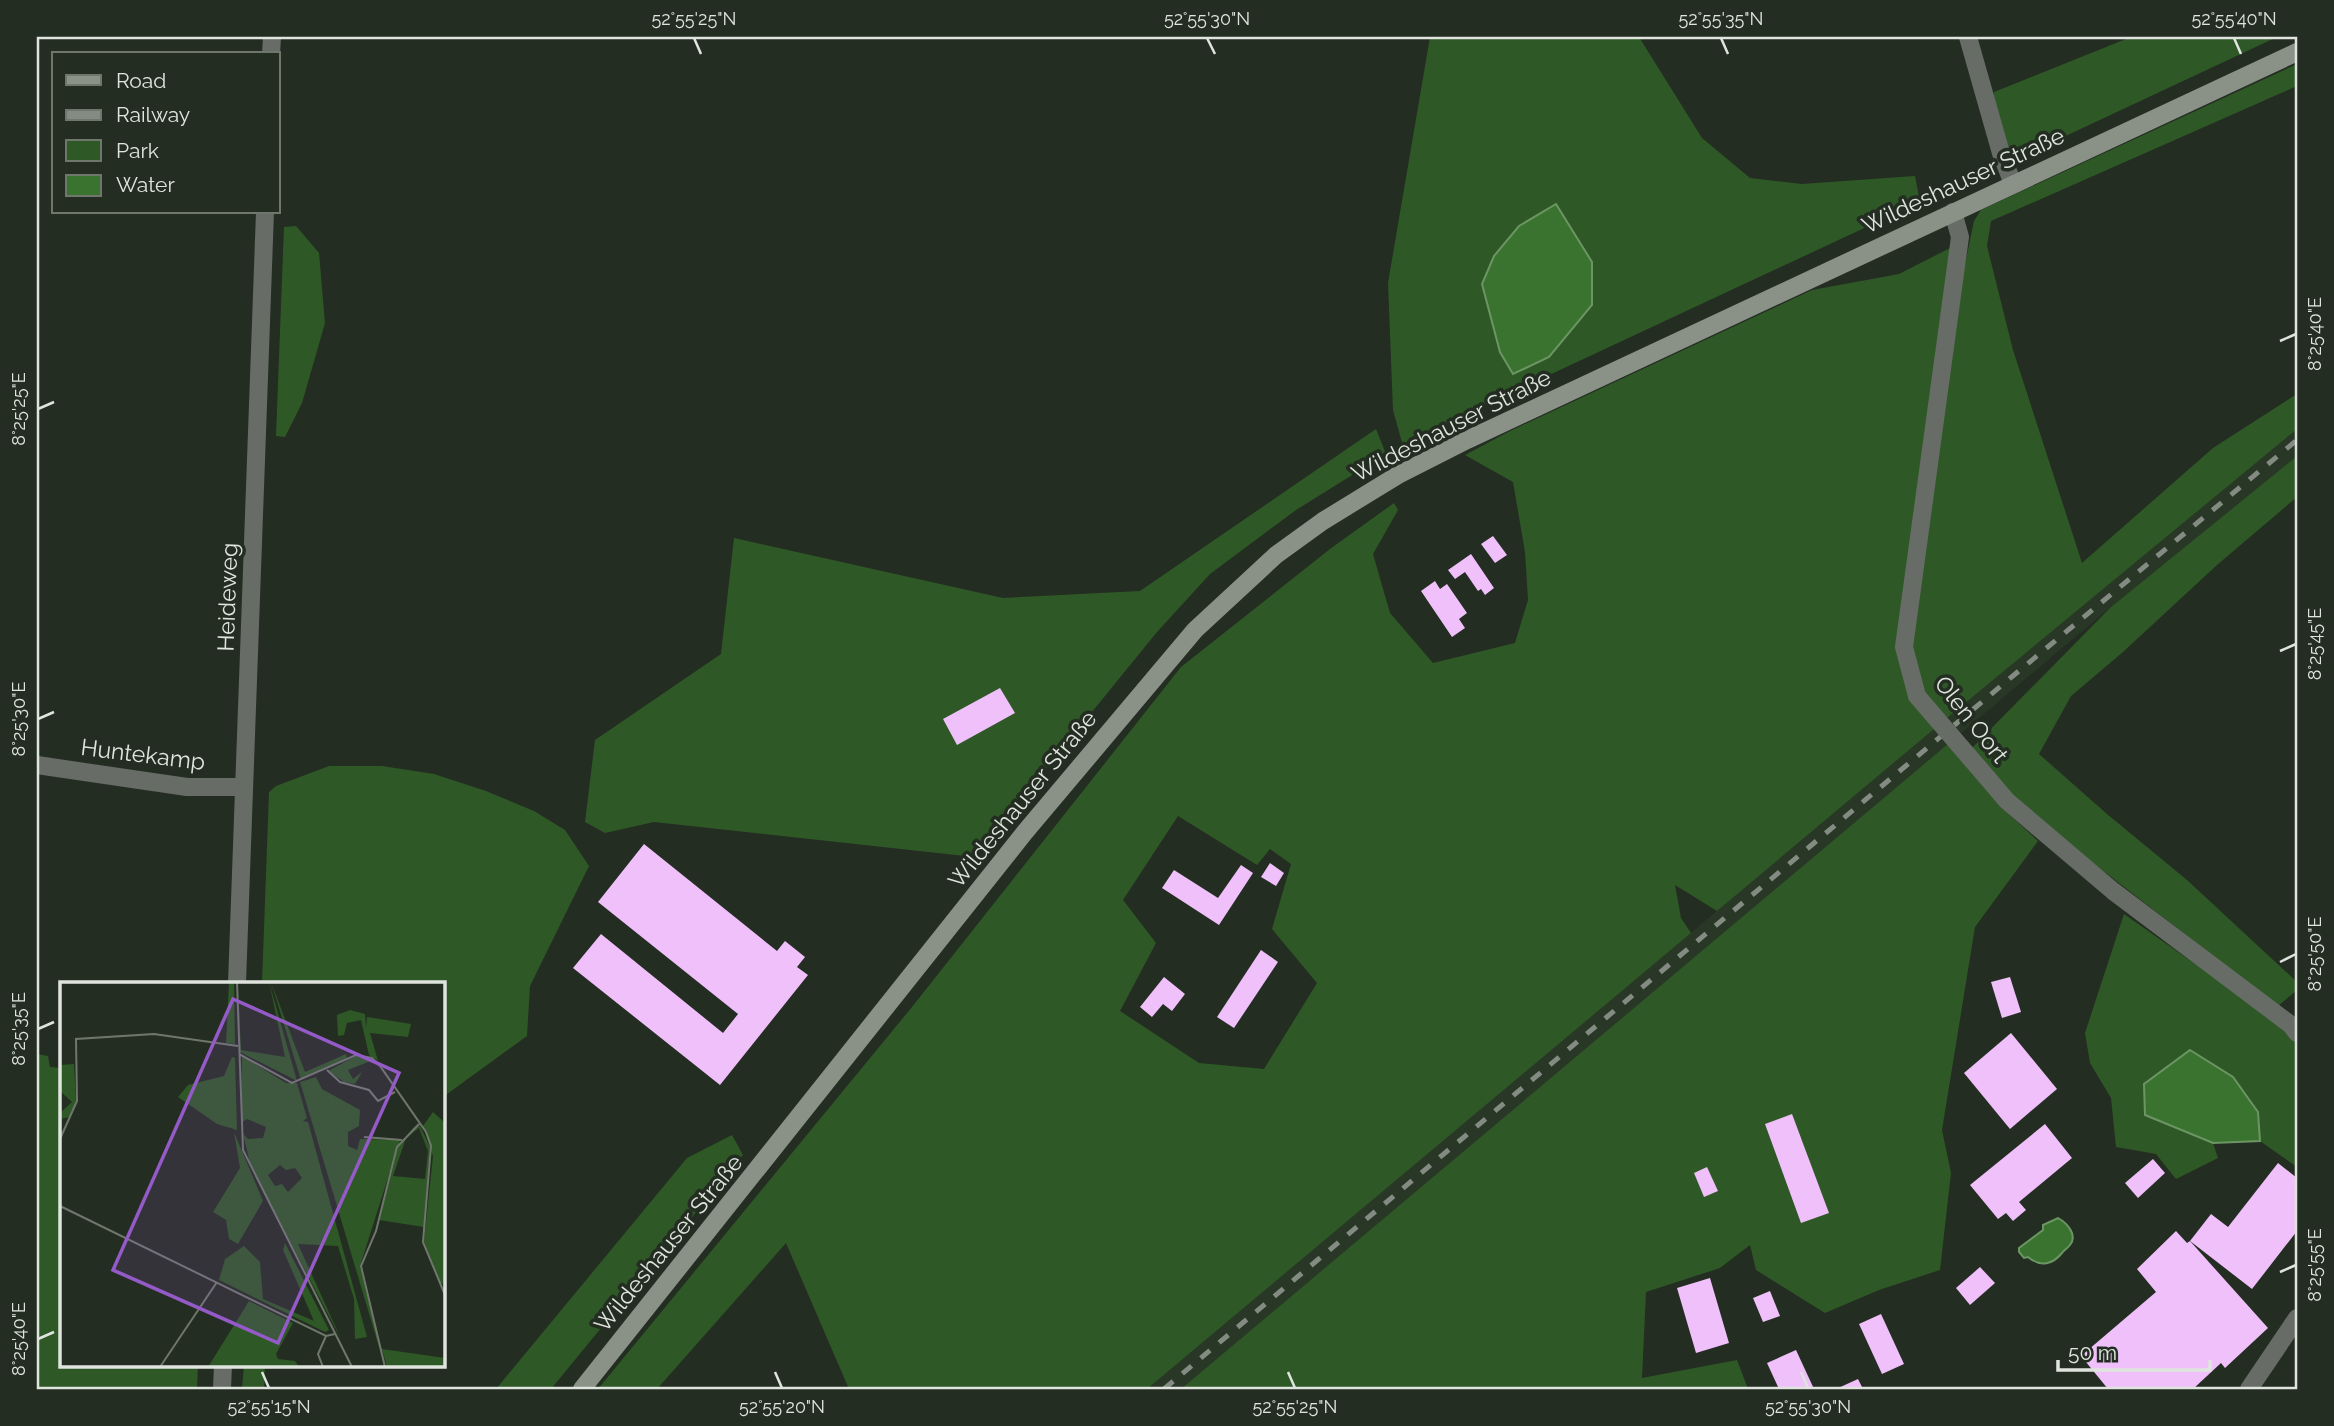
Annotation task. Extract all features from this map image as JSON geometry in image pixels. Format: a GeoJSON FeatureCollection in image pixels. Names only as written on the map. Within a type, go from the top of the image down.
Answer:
{"type":"FeatureCollection","features":[{"type":"Feature","properties":{"kind":"main road","name":"Wildeshauser Straße"},"geometry":{"type":"LineString","coordinates":[[582,1389],[1076,771],[1195,630],[1276,555],[1323,521],[1444,451],[2297,51]]}},
{"type":"Feature","properties":{"kind":"street"},"geometry":{"type":"LineString","coordinates":[[1968,37],[2001,153],[2013,184]]}},
{"type":"Feature","properties":{"kind":"street","name":"Olen Oort"},"geometry":{"type":"LineString","coordinates":[[1953,212],[1960,237],[1904,647],[1917,696],[2007,801],[2113,891],[2291,1025],[2297,1033]]}},
{"type":"Feature","properties":{"kind":"street","name":"Heideweg"},"geometry":{"type":"LineString","coordinates":[[237,982],[265,214]]}},
{"type":"Feature","properties":{"kind":"street","name":"Huntekamp"},"geometry":{"type":"LineString","coordinates":[[37,765],[187,787],[244,788]]}},
{"type":"Feature","properties":{"kind":"street"},"geometry":{"type":"LineString","coordinates":[[2249,1389],[2297,1318]]}},
{"type":"Feature","properties":{"kind":"street"},"geometry":{"type":"LineString","coordinates":[[222,1389],[223,1366]]}},
{"type":"Feature","properties":{"kind":"shaded area"},"geometry":{"type":"Polygon","coordinates":[[[2297,429],[2297,456],[2111,607],[1181,1389],[1147,1389],[1947,718],[2297,429]]]}},
{"type":"Feature","properties":{"kind":"green space"},"geometry":{"type":"Polygon","coordinates":[[[1430,37],[1639,37],[1702,138],[1750,178],[1802,184],[1915,176],[1920,202],[1468,413],[1403,446],[1393,410],[1388,283],[1430,37]],[[1592,261],[1577,323],[1592,305],[1592,261]]]}},
{"type":"Feature","properties":{"kind":"green space"},"geometry":{"type":"Polygon","coordinates":[[[2131,37],[2277,37],[2025,155],[2013,156],[1998,125],[1994,92],[2131,37]]]}},
{"type":"Feature","properties":{"kind":"green space"},"geometry":{"type":"Polygon","coordinates":[[[2297,64],[2297,86],[1991,221],[1987,246],[2013,350],[2082,563],[2213,448],[2297,394],[2297,429],[1947,718],[1924,694],[1912,646],[1962,279],[1974,221],[1981,210],[2297,64]]]}},
{"type":"Feature","properties":{"kind":"green space"},"geometry":{"type":"Polygon","coordinates":[[[296,226],[319,253],[325,323],[302,403],[285,437],[276,436],[284,227],[296,226]]]}},
{"type":"Feature","properties":{"kind":"green space"},"geometry":{"type":"Polygon","coordinates":[[[1952,247],[1897,647],[1934,729],[1717,911],[1675,885],[1681,918],[1691,933],[1147,1389],[849,1389],[786,1243],[657,1389],[598,1389],[912,1007],[1181,667],[1330,549],[1394,503],[1398,510],[1373,554],[1390,613],[1433,663],[1515,643],[1528,600],[1525,552],[1513,482],[1465,455],[1508,432],[1812,290],[1899,274],[1952,247]],[[1178,816],[1123,900],[1156,943],[1120,1011],[1199,1063],[1264,1069],[1317,983],[1272,929],[1291,864],[1270,849],[1257,865],[1178,816]]]}},
{"type":"Feature","properties":{"kind":"green space"},"geometry":{"type":"Polygon","coordinates":[[[1376,429],[1386,454],[1296,510],[1210,574],[1157,632],[974,857],[654,822],[605,833],[585,822],[595,740],[721,654],[734,538],[1003,598],[1140,591],[1376,429]]]}},
{"type":"Feature","properties":{"kind":"green space"},"geometry":{"type":"Polygon","coordinates":[[[2297,456],[2297,497],[2071,696],[2039,754],[2187,880],[2297,982],[2297,990],[2278,1006],[2009,798],[1971,749],[2111,607],[2297,456]]]}},
{"type":"Feature","properties":{"kind":"green space"},"geometry":{"type":"Polygon","coordinates":[[[1948,744],[2001,807],[2038,841],[1975,927],[1942,1130],[1951,1173],[1940,1270],[1879,1290],[1825,1313],[1756,1270],[1750,1245],[1720,1268],[1646,1292],[1642,1378],[1737,1360],[1748,1389],[1181,1389],[1948,744]]]}},
{"type":"Feature","properties":{"kind":"green space"},"geometry":{"type":"Polygon","coordinates":[[[329,766],[382,766],[434,774],[486,791],[534,811],[565,830],[589,866],[530,986],[527,1036],[444,1096],[444,982],[262,982],[269,792],[276,786],[329,766]]]}},
{"type":"Feature","properties":{"kind":"green space"},"geometry":{"type":"Polygon","coordinates":[[[2124,914],[2252,1004],[2286,1030],[2297,1044],[2297,1167],[2260,1141],[2258,1112],[2145,1115],[2213,1143],[2218,1158],[2176,1179],[2156,1154],[2116,1147],[2111,1098],[2090,1063],[2085,1033],[2124,914]]]}},
{"type":"Feature","properties":{"kind":"green space"},"geometry":{"type":"Polygon","coordinates":[[[37,1054],[48,1056],[50,1067],[60,1068],[60,1366],[198,1366],[197,1389],[37,1389],[37,1054]]]}},
{"type":"Feature","properties":{"kind":"green space"},"geometry":{"type":"Polygon","coordinates":[[[732,1135],[743,1155],[551,1389],[496,1389],[687,1158],[732,1135]]]}},
{"type":"Feature","properties":{"kind":"green space"},"geometry":{"type":"Polygon","coordinates":[[[244,1366],[265,1366],[264,1389],[242,1389],[244,1366]]]}},
{"type":"Feature","properties":{"kind":"water"},"geometry":{"type":"Polygon","coordinates":[[[1556,204],[1592,262],[1592,305],[1549,357],[1513,374],[1500,352],[1482,284],[1494,256],[1519,226],[1556,204]]]}},
{"type":"Feature","properties":{"kind":"water"},"geometry":{"type":"Polygon","coordinates":[[[2190,1050],[2233,1077],[2258,1112],[2260,1141],[2213,1143],[2145,1115],[2144,1084],[2190,1050]]]}},
{"type":"Feature","properties":{"kind":"water"},"geometry":{"type":"Polygon","coordinates":[[[2058,1218],[2072,1233],[2069,1246],[2055,1260],[2047,1263],[2024,1258],[2019,1248],[2043,1230],[2043,1225],[2058,1218]]]}},
{"type":"Feature","properties":{"kind":"building"},"geometry":{"type":"Polygon","coordinates":[[[1493,536],[1507,555],[1495,563],[1481,544],[1493,536]]]}},
{"type":"Feature","properties":{"kind":"building"},"geometry":{"type":"Polygon","coordinates":[[[1471,554],[1494,588],[1485,595],[1481,589],[1478,591],[1465,572],[1455,579],[1448,570],[1471,554]]]}},
{"type":"Feature","properties":{"kind":"building"},"geometry":{"type":"Polygon","coordinates":[[[1435,581],[1440,589],[1447,584],[1467,613],[1459,619],[1465,628],[1452,637],[1421,591],[1435,581]]]}},
{"type":"Feature","properties":{"kind":"building"},"geometry":{"type":"Polygon","coordinates":[[[1000,688],[1015,713],[957,745],[943,719],[1000,688]]]}},
{"type":"Feature","properties":{"kind":"building"},"geometry":{"type":"Polygon","coordinates":[[[644,844],[777,951],[785,941],[805,957],[797,967],[808,975],[720,1085],[573,968],[601,934],[723,1033],[738,1014],[598,902],[644,844]]]}},
{"type":"Feature","properties":{"kind":"building"},"geometry":{"type":"Polygon","coordinates":[[[1270,863],[1284,873],[1276,886],[1261,877],[1270,863]]]}},
{"type":"Feature","properties":{"kind":"building"},"geometry":{"type":"Polygon","coordinates":[[[1241,865],[1253,873],[1219,925],[1162,888],[1174,870],[1218,898],[1241,865]]]}},
{"type":"Feature","properties":{"kind":"building"},"geometry":{"type":"Polygon","coordinates":[[[1261,950],[1278,962],[1234,1028],[1217,1017],[1261,950]]]}},
{"type":"Feature","properties":{"kind":"building"},"geometry":{"type":"Polygon","coordinates":[[[1164,977],[1185,994],[1172,1011],[1163,1004],[1152,1017],[1140,1007],[1164,977]]]}},
{"type":"Feature","properties":{"kind":"building"},"geometry":{"type":"Polygon","coordinates":[[[2010,977],[2021,1012],[2002,1018],[1991,982],[2010,977]]]}},
{"type":"Feature","properties":{"kind":"building"},"geometry":{"type":"Polygon","coordinates":[[[2011,1033],[2057,1089],[2010,1129],[1964,1073],[2011,1033]]]}},
{"type":"Feature","properties":{"kind":"building"},"geometry":{"type":"Polygon","coordinates":[[[1792,1114],[1829,1213],[1801,1223],[1765,1124],[1792,1114]]]}},
{"type":"Feature","properties":{"kind":"building"},"geometry":{"type":"Polygon","coordinates":[[[2045,1124],[2072,1158],[2019,1202],[2026,1210],[2013,1221],[2006,1213],[1998,1219],[1970,1185],[2045,1124]]]}},
{"type":"Feature","properties":{"kind":"building"},"geometry":{"type":"Polygon","coordinates":[[[2153,1159],[2165,1173],[2138,1198],[2125,1183],[2153,1159]]]}},
{"type":"Feature","properties":{"kind":"building"},"geometry":{"type":"Polygon","coordinates":[[[2278,1163],[2297,1178],[2297,1231],[2252,1289],[2190,1241],[2211,1214],[2228,1227],[2278,1163]]]}},
{"type":"Feature","properties":{"kind":"building"},"geometry":{"type":"Polygon","coordinates":[[[1707,1167],[1718,1191],[1704,1197],[1694,1173],[1707,1167]]]}},
{"type":"Feature","properties":{"kind":"building"},"geometry":{"type":"Polygon","coordinates":[[[2176,1231],[2187,1243],[2190,1241],[2268,1328],[2225,1368],[2221,1363],[2193,1389],[2108,1389],[2081,1356],[2156,1292],[2137,1269],[2176,1231]]]}},
{"type":"Feature","properties":{"kind":"building"},"geometry":{"type":"Polygon","coordinates":[[[1980,1267],[1995,1283],[1970,1305],[1956,1288],[1980,1267]]]}},
{"type":"Feature","properties":{"kind":"building"},"geometry":{"type":"Polygon","coordinates":[[[1710,1278],[1729,1343],[1696,1353],[1677,1288],[1710,1278]]]}},
{"type":"Feature","properties":{"kind":"building"},"geometry":{"type":"Polygon","coordinates":[[[1770,1291],[1780,1316],[1763,1322],[1753,1298],[1770,1291]]]}},
{"type":"Feature","properties":{"kind":"building"},"geometry":{"type":"Polygon","coordinates":[[[1881,1314],[1904,1364],[1882,1374],[1859,1324],[1881,1314]]]}},
{"type":"Feature","properties":{"kind":"building"},"geometry":{"type":"Polygon","coordinates":[[[1796,1350],[1814,1389],[1779,1389],[1767,1363],[1796,1350]]]}},
{"type":"Feature","properties":{"kind":"building"},"geometry":{"type":"Polygon","coordinates":[[[1858,1379],[1863,1389],[1836,1389],[1858,1379]]]}},
{"type":"Feature","properties":{"kind":"railway"},"geometry":{"type":"LineString","coordinates":[[1164,1389],[2297,440]]}}]}
